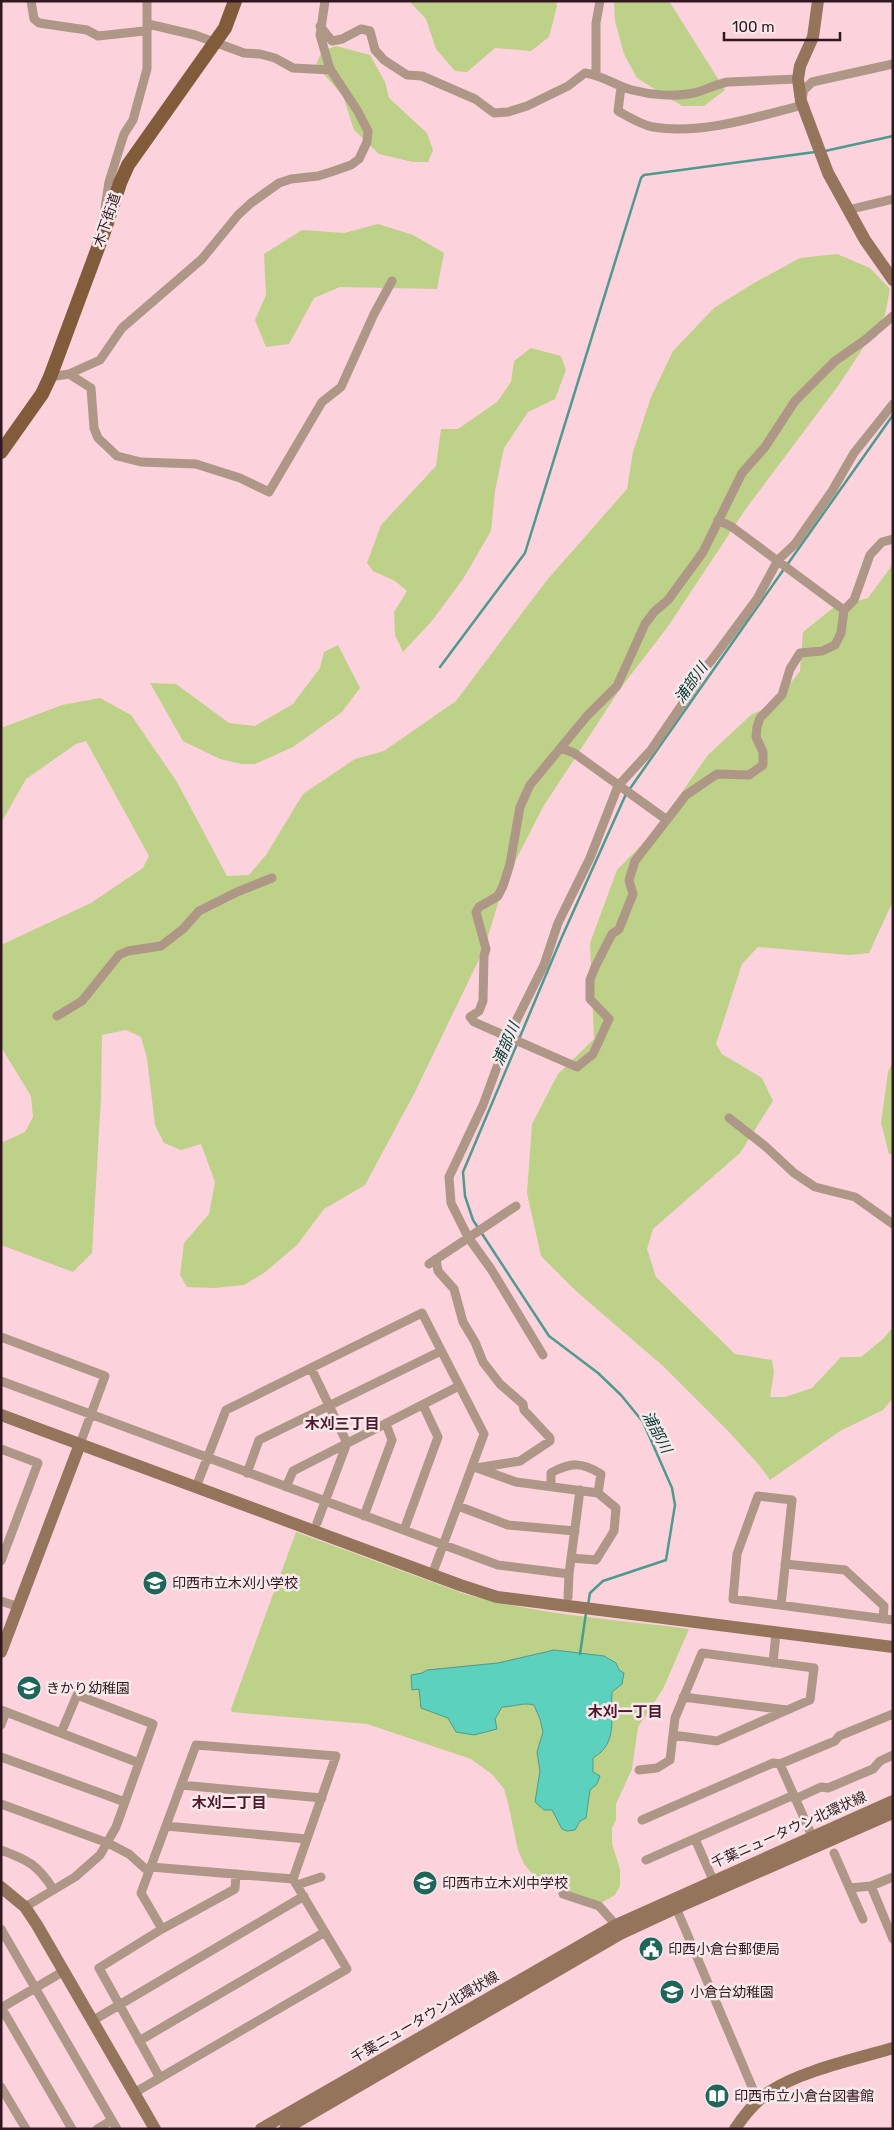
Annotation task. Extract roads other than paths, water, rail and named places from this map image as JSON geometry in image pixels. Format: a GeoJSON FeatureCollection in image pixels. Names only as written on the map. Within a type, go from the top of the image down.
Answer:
{"type":"FeatureCollection","features":[{"type":"Feature","properties":{"kind":"main road","name":"木下街道"},"geometry":{"type":"LineString","coordinates":[[1,452],[42,394],[50,377],[128,165],[225,28],[235,1]]}},
{"type":"Feature","properties":{"kind":"street"},"geometry":{"type":"LineString","coordinates":[[31,1],[34,19],[39,23],[87,30],[98,36],[144,31],[148,26]]}},
{"type":"Feature","properties":{"kind":"street"},"geometry":{"type":"LineString","coordinates":[[105,229],[103,220],[109,182],[124,134],[133,120],[147,69],[147,1]]}},
{"type":"Feature","properties":{"kind":"street"},"geometry":{"type":"LineString","coordinates":[[50,377],[69,374],[100,360],[122,328],[202,259],[238,215],[279,183],[291,179],[324,174],[351,165],[359,160],[368,142],[368,131],[331,70],[320,35],[325,1]]}},
{"type":"Feature","properties":{"kind":"street"},"geometry":{"type":"LineString","coordinates":[[596,74],[596,23],[600,1]]}},
{"type":"Feature","properties":{"kind":"street"},"geometry":{"type":"LineString","coordinates":[[818,1],[813,37],[800,66],[798,79],[802,103],[828,173],[848,210],[893,280]]}},
{"type":"Feature","properties":{"kind":"street"},"geometry":{"type":"LineString","coordinates":[[148,26],[195,35],[244,53],[260,54],[275,58],[293,68],[331,70]]}},
{"type":"Feature","properties":{"kind":"street"},"geometry":{"type":"LineString","coordinates":[[320,26],[332,40],[342,40],[361,29],[370,31],[375,50],[384,60],[407,75],[422,76],[475,99],[494,112],[508,112],[527,106],[568,86],[585,73],[596,74],[621,87],[655,94],[686,94],[728,82],[798,79]]}},
{"type":"Feature","properties":{"kind":"street"},"geometry":{"type":"LineString","coordinates":[[802,103],[804,90],[812,82],[893,64]]}},
{"type":"Feature","properties":{"kind":"street"},"geometry":{"type":"LineString","coordinates":[[621,87],[618,112],[637,122],[653,127],[678,128],[726,124],[802,103]]}},
{"type":"Feature","properties":{"kind":"street"},"geometry":{"type":"LineString","coordinates":[[848,210],[893,199]]}},
{"type":"Feature","properties":{"kind":"street"},"geometry":{"type":"LineString","coordinates":[[69,374],[91,388],[94,428],[98,438],[117,456],[141,462],[196,464],[240,478],[270,492],[322,402],[341,388],[374,314],[392,281]]}},
{"type":"Feature","properties":{"kind":"street"},"geometry":{"type":"LineString","coordinates":[[893,316],[865,340],[835,361],[795,401],[765,447],[742,473],[732,497],[702,552],[668,600],[654,612],[646,624],[617,686],[587,716],[539,772],[525,794],[517,817],[510,864],[503,886],[498,896],[478,907],[476,912],[486,948],[484,956],[483,1001],[479,1011],[470,1017],[474,1022],[578,1067],[593,1054],[609,1019],[590,999],[590,980],[612,934],[619,928],[633,894],[628,880],[630,870],[635,861],[686,795],[717,774],[749,775],[763,765],[764,752],[756,736],[760,718],[782,696],[790,669],[800,653],[828,649],[840,639],[844,610],[854,600],[870,555],[882,542],[893,539]]}},
{"type":"Feature","properties":{"kind":"street"},"geometry":{"type":"LineString","coordinates":[[543,1355],[491,1269],[468,1237],[451,1203],[449,1177],[483,1105],[508,1037],[544,965],[558,923],[590,858],[618,786],[651,750],[696,684],[699,674],[717,654],[757,599],[778,560],[795,544],[832,491],[854,452],[893,404]]}},
{"type":"Feature","properties":{"kind":"street"},"geometry":{"type":"LineString","coordinates":[[718,520],[732,527],[844,610]]}},
{"type":"Feature","properties":{"kind":"street"},"geometry":{"type":"LineString","coordinates":[[561,748],[574,752],[667,820]]}},
{"type":"Feature","properties":{"kind":"street"},"geometry":{"type":"LineString","coordinates":[[57,1016],[82,1001],[119,955],[128,951],[161,946],[183,929],[199,911],[237,892],[272,878]]}},
{"type":"Feature","properties":{"kind":"street"},"geometry":{"type":"LineString","coordinates":[[729,1118],[765,1146],[794,1173],[815,1187],[855,1197],[893,1224]]}},
{"type":"Feature","properties":{"kind":"street"},"geometry":{"type":"LineString","coordinates":[[474,1467],[520,1461],[550,1442],[550,1438],[524,1410],[523,1404],[500,1384],[483,1362],[475,1342],[463,1322],[454,1289],[432,1261],[516,1206]]}},
{"type":"Feature","properties":{"kind":"street"},"geometry":{"type":"LineString","coordinates":[[196,1487],[226,1410],[422,1313],[484,1434],[474,1467],[432,1575]]}},
{"type":"Feature","properties":{"kind":"street"},"geometry":{"type":"LineString","coordinates":[[1,1337],[105,1376],[5,1642]]}},
{"type":"Feature","properties":{"kind":"street"},"geometry":{"type":"LineString","coordinates":[[247,1472],[259,1440],[441,1351]]}},
{"type":"Feature","properties":{"kind":"street"},"geometry":{"type":"LineString","coordinates":[[311,1368],[347,1443],[317,1523]]}},
{"type":"Feature","properties":{"kind":"street"},"geometry":{"type":"LineString","coordinates":[[1,1381],[498,1565],[568,1574]]}},
{"type":"Feature","properties":{"kind":"street"},"geometry":{"type":"LineString","coordinates":[[286,1487],[293,1471],[459,1386]]}},
{"type":"Feature","properties":{"kind":"street"},"geometry":{"type":"LineString","coordinates":[[404,1530],[438,1437],[422,1405]]}},
{"type":"Feature","properties":{"kind":"street"},"geometry":{"type":"LineString","coordinates":[[1,1415],[432,1575],[497,1596],[893,1647]]}},
{"type":"Feature","properties":{"kind":"street"},"geometry":{"type":"LineString","coordinates":[[364,1516],[392,1440],[386,1424]]}},
{"type":"Feature","properties":{"kind":"street"},"geometry":{"type":"LineString","coordinates":[[1,1449],[38,1463],[1,1561]]}},
{"type":"Feature","properties":{"kind":"street"},"geometry":{"type":"LineString","coordinates":[[551,1486],[551,1473],[567,1465],[589,1466],[601,1474],[598,1493]]}},
{"type":"Feature","properties":{"kind":"street"},"geometry":{"type":"LineString","coordinates":[[474,1467],[516,1482],[598,1493],[616,1508],[614,1531],[596,1560],[571,1558]]}},
{"type":"Feature","properties":{"kind":"street"},"geometry":{"type":"LineString","coordinates":[[568,1596],[568,1574],[580,1490]]}},
{"type":"Feature","properties":{"kind":"street"},"geometry":{"type":"LineString","coordinates":[[781,1606],[792,1500],[758,1496],[737,1554],[733,1599],[781,1606],[888,1620],[884,1606],[845,1570],[786,1564]]}},
{"type":"Feature","properties":{"kind":"street"},"geometry":{"type":"LineString","coordinates":[[458,1506],[508,1524],[575,1531]]}},
{"type":"Feature","properties":{"kind":"street"},"geometry":{"type":"LineString","coordinates":[[1,1601],[18,1607]]}},
{"type":"Feature","properties":{"kind":"street"},"geometry":{"type":"LineString","coordinates":[[773,1663],[776,1633]]}},
{"type":"Feature","properties":{"kind":"street"},"geometry":{"type":"LineString","coordinates":[[639,1770],[657,1768],[670,1760],[675,1718],[702,1653],[814,1668],[810,1700],[717,1741],[673,1735]]}},
{"type":"Feature","properties":{"kind":"street"},"geometry":{"type":"LineString","coordinates":[[24,1907],[89,1867],[100,1855],[108,1843],[125,1802],[153,1724],[76,1695],[61,1733]]}},
{"type":"Feature","properties":{"kind":"street"},"geometry":{"type":"LineString","coordinates":[[683,1697],[787,1710]]}},
{"type":"Feature","properties":{"kind":"street"},"geometry":{"type":"LineString","coordinates":[[1,1726],[4,1711],[138,1763]]}},
{"type":"Feature","properties":{"kind":"street"},"geometry":{"type":"LineString","coordinates":[[642,1820],[773,1763],[780,1764],[836,1741],[840,1736],[893,1714]]}},
{"type":"Feature","properties":{"kind":"street"},"geometry":{"type":"LineString","coordinates":[[134,2093],[347,1969],[295,1882],[307,1839],[336,1756],[196,1744],[140,1893],[162,1930]]}},
{"type":"Feature","properties":{"kind":"street"},"geometry":{"type":"LineString","coordinates":[[646,1860],[794,1797],[821,1787],[828,1788],[873,1768],[880,1760],[893,1755]]}},
{"type":"Feature","properties":{"kind":"street"},"geometry":{"type":"LineString","coordinates":[[1,1757],[125,1802]]}},
{"type":"Feature","properties":{"kind":"street"},"geometry":{"type":"LineString","coordinates":[[780,1764],[812,1836]]}},
{"type":"Feature","properties":{"kind":"street"},"geometry":{"type":"LineString","coordinates":[[181,1785],[322,1798]]}},
{"type":"Feature","properties":{"kind":"street","name":"千葉ニュータウン北環状線"},"geometry":{"type":"LineString","coordinates":[[674,1903],[713,1880],[893,1801]]}},
{"type":"Feature","properties":{"kind":"street"},"geometry":{"type":"LineString","coordinates":[[1,1804],[108,1843],[129,1854],[150,1869],[236,1874],[295,1882],[321,1877]]}},
{"type":"Feature","properties":{"kind":"street","name":"千葉ニュータウン北環状線"},"geometry":{"type":"LineString","coordinates":[[260,2129],[407,2051],[605,1937],[616,1925],[893,1813]]}},
{"type":"Feature","properties":{"kind":"street"},"geometry":{"type":"LineString","coordinates":[[166,1826],[307,1839]]}},
{"type":"Feature","properties":{"kind":"street"},"geometry":{"type":"LineString","coordinates":[[695,1839],[713,1880]]}},
{"type":"Feature","properties":{"kind":"street"},"geometry":{"type":"LineString","coordinates":[[1,1850],[28,1860],[36,1866],[53,1890]]}},
{"type":"Feature","properties":{"kind":"street"},"geometry":{"type":"LineString","coordinates":[[834,1853],[863,1919]]}},
{"type":"Feature","properties":{"kind":"street"},"geometry":{"type":"LineString","coordinates":[[160,2078],[99,1968],[235,1889],[236,1874]]}},
{"type":"Feature","properties":{"kind":"street"},"geometry":{"type":"LineString","coordinates":[[850,1888],[871,1886],[893,1877]]}},
{"type":"Feature","properties":{"kind":"street"},"geometry":{"type":"LineString","coordinates":[[871,1886],[889,1921],[893,1939]]}},
{"type":"Feature","properties":{"kind":"street"},"geometry":{"type":"LineString","coordinates":[[1,1887],[24,1907],[37,1925],[155,2129]]}},
{"type":"Feature","properties":{"kind":"street"},"geometry":{"type":"LineString","coordinates":[[563,1894],[599,1906],[616,1925]]}},
{"type":"Feature","properties":{"kind":"street"},"geometry":{"type":"LineString","coordinates":[[92,2021],[304,1896]]}},
{"type":"Feature","properties":{"kind":"street"},"geometry":{"type":"LineString","coordinates":[[674,1903],[758,2101]]}},
{"type":"Feature","properties":{"kind":"street"},"geometry":{"type":"LineString","coordinates":[[1,1929],[117,2129]]}},
{"type":"Feature","properties":{"kind":"street"},"geometry":{"type":"LineString","coordinates":[[139,2041],[325,1932]]}},
{"type":"Feature","properties":{"kind":"street"},"geometry":{"type":"LineString","coordinates":[[64,1971],[1,2008],[72,2129]]}},
{"type":"Feature","properties":{"kind":"street"},"geometry":{"type":"LineString","coordinates":[[735,2129],[768,2092],[791,2080],[893,2048]]}},
{"type":"Feature","properties":{"kind":"street","name":"千葉ニュータウン北環状線"},"geometry":{"type":"LineString","coordinates":[[285,2129],[407,2051]]}},
{"type":"Feature","properties":{"kind":"street"},"geometry":{"type":"LineString","coordinates":[[1,2086],[26,2129]]}},
{"type":"Feature","properties":{"kind":"street"},"geometry":{"type":"LineString","coordinates":[[97,2129],[112,2120]]}},
{"type":"Feature","properties":{"kind":"waterway"},"geometry":{"type":"LineString","coordinates":[[825,151],[893,136]]}},
{"type":"Feature","properties":{"kind":"waterway"},"geometry":{"type":"LineString","coordinates":[[440,667],[525,553],[641,178],[644,175],[815,152]]}},
{"type":"Feature","properties":{"kind":"waterway","name":"浦部川"},"geometry":{"type":"LineString","coordinates":[[787,565],[893,415]]}},
{"type":"Feature","properties":{"kind":"waterway","name":"浦部川"},"geometry":{"type":"LineString","coordinates":[[629,790],[784,569]]}},
{"type":"Feature","properties":{"kind":"waterway","name":"浦部川"},"geometry":{"type":"LineString","coordinates":[[519,1039],[561,939],[626,794]]}},
{"type":"Feature","properties":{"kind":"waterway","name":"浦部川"},"geometry":{"type":"LineString","coordinates":[[517,1044],[463,1172],[465,1196],[473,1220],[549,1336],[598,1373],[621,1395],[643,1422],[672,1488],[675,1505],[666,1560],[603,1581],[590,1593],[588,1605]]}},
{"type":"Feature","properties":{"kind":"waterway","name":"浦部川"},"geometry":{"type":"LineString","coordinates":[[580,1654],[586,1613]]}},
{"type":"Feature","properties":{"kind":"place","name":"印西市立木刈小学校"},"geometry":{"type":"Point","coordinates":[155,1583]}},
{"type":"Feature","properties":{"kind":"place","name":"きかり幼稚園"},"geometry":{"type":"Point","coordinates":[29,1688]}},
{"type":"Feature","properties":{"kind":"place","name":"印西市立木刈中学校"},"geometry":{"type":"Point","coordinates":[425,1883]}},
{"type":"Feature","properties":{"kind":"place","name":"印西小倉台郵便局"},"geometry":{"type":"Point","coordinates":[651,1949]}},
{"type":"Feature","properties":{"kind":"place","name":"小倉台幼稚園"},"geometry":{"type":"Point","coordinates":[672,1992]}},
{"type":"Feature","properties":{"kind":"place","name":"印西市立小倉台図書館"},"geometry":{"type":"Point","coordinates":[717,2096]}},
{"type":"Feature","properties":{"kind":"district","name":"木刈三丁目"},"geometry":{"type":"Point","coordinates":[342,1424]}},
{"type":"Feature","properties":{"kind":"district","name":"木刈一丁目"},"geometry":{"type":"Point","coordinates":[625,1712]}},
{"type":"Feature","properties":{"kind":"district","name":"木刈二丁目"},"geometry":{"type":"Point","coordinates":[229,1803]}}]}
